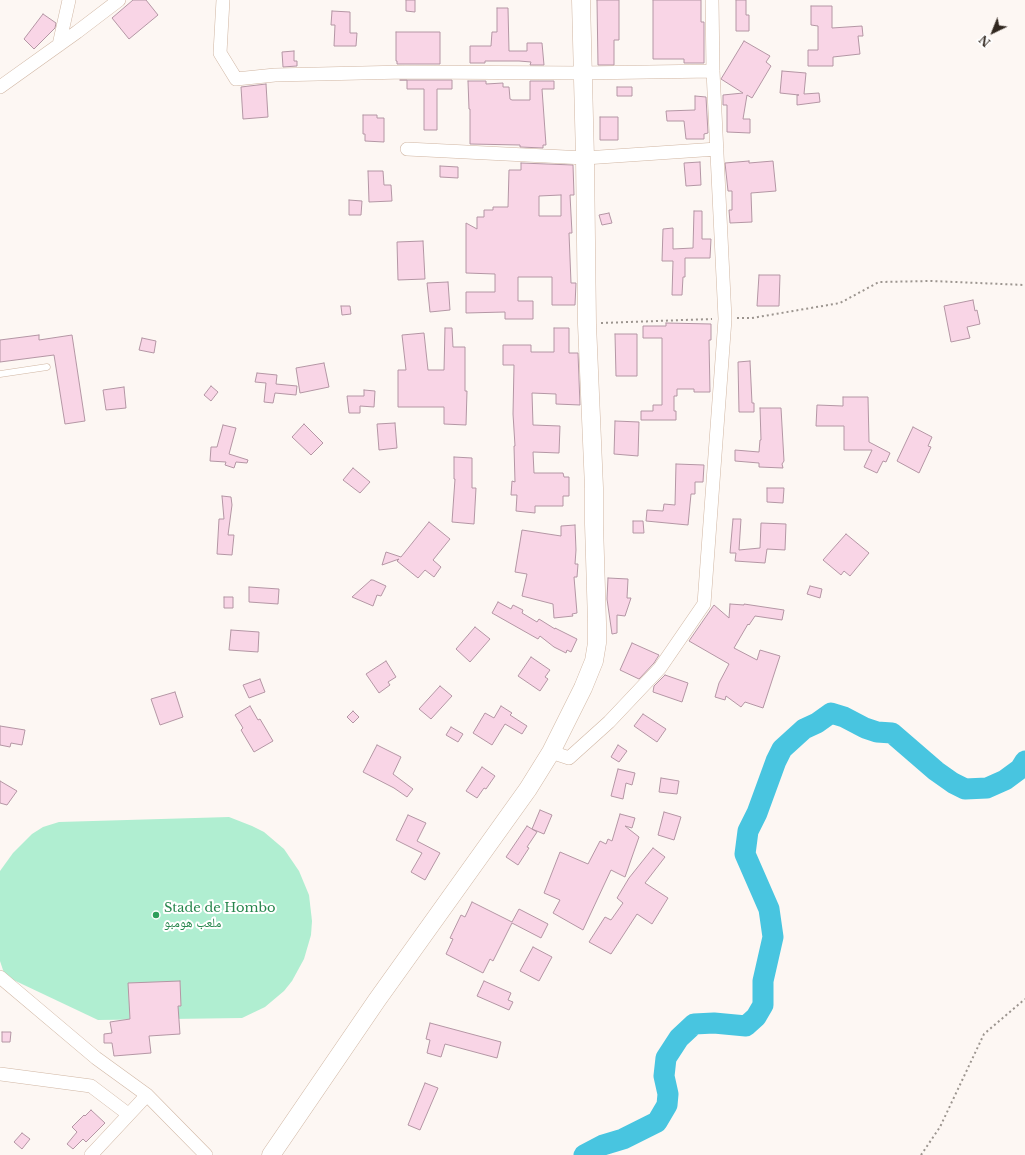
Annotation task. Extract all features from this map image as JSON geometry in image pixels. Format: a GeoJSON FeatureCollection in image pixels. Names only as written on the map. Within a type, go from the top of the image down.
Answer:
{"type":"FeatureCollection","features":[{"type":"Feature","properties":{"kind":"street"},"geometry":{"type":"LineString","coordinates":[[59,44],[69,0]]}},
{"type":"Feature","properties":{"kind":"street"},"geometry":{"type":"LineString","coordinates":[[0,87],[119,0]]}},
{"type":"Feature","properties":{"kind":"street"},"geometry":{"type":"LineString","coordinates":[[223,0],[220,53],[236,79],[275,75],[405,72],[583,73],[713,71]]}},
{"type":"Feature","properties":{"kind":"street"},"geometry":{"type":"LineString","coordinates":[[271,1155],[377,1000],[528,789],[551,752],[583,688],[594,661],[597,643],[594,488],[587,324],[586,158],[580,0]]}},
{"type":"Feature","properties":{"kind":"street"},"geometry":{"type":"LineString","coordinates":[[551,752],[569,758],[610,722],[660,668],[704,604],[725,319],[713,71],[712,0]]}},
{"type":"Feature","properties":{"kind":"street"},"geometry":{"type":"LineString","coordinates":[[407,148],[586,158],[717,149]]}},
{"type":"Feature","properties":{"kind":"street"},"geometry":{"type":"LineString","coordinates":[[0,977],[96,1058],[147,1095],[206,1155]]}},
{"type":"Feature","properties":{"kind":"street"},"geometry":{"type":"LineString","coordinates":[[0,1074],[91,1086],[128,1114]]}},
{"type":"Feature","properties":{"kind":"street"},"geometry":{"type":"LineString","coordinates":[[92,1155],[147,1095]]}},
{"type":"Feature","properties":{"kind":"lane"},"geometry":{"type":"LineString","coordinates":[[0,374],[47,367]]}},
{"type":"Feature","properties":{"kind":"path"},"geometry":{"type":"LineString","coordinates":[[587,324],[752,318],[840,303],[879,282],[932,281],[1025,286]]}},
{"type":"Feature","properties":{"kind":"path"},"geometry":{"type":"LineString","coordinates":[[921,1155],[940,1127],[984,1034],[1025,999]]}},
{"type":"Feature","properties":{"kind":"green space","name":"Stade de Hombo ملعب هومبو"},"geometry":{"type":"Polygon","coordinates":[[[229,817],[264,832],[284,849],[299,871],[309,895],[312,921],[311,935],[304,959],[292,981],[284,991],[265,1007],[242,1018],[98,1020],[5,976],[0,961],[0,871],[13,853],[32,834],[43,827],[59,822],[229,817]]]}},
{"type":"Feature","properties":{"kind":"building"},"geometry":{"type":"Polygon","coordinates":[[[133,0],[146,0],[158,15],[129,39],[112,18],[133,0]]]}},
{"type":"Feature","properties":{"kind":"building"},"geometry":{"type":"Polygon","coordinates":[[[406,0],[415,0],[415,12],[406,11],[406,0]]]}},
{"type":"Feature","properties":{"kind":"building"},"geometry":{"type":"Polygon","coordinates":[[[597,0],[619,0],[619,40],[614,40],[614,65],[598,65],[597,0]]]}},
{"type":"Feature","properties":{"kind":"building"},"geometry":{"type":"Polygon","coordinates":[[[653,0],[701,0],[701,22],[704,22],[704,63],[684,63],[684,59],[653,59],[653,0]]]}},
{"type":"Feature","properties":{"kind":"building"},"geometry":{"type":"Polygon","coordinates":[[[736,0],[746,0],[746,15],[749,15],[749,31],[736,31],[736,0]]]}},
{"type":"Feature","properties":{"kind":"building"},"geometry":{"type":"Polygon","coordinates":[[[811,6],[832,6],[832,28],[862,26],[863,36],[858,36],[860,54],[833,57],[833,66],[808,66],[808,50],[818,50],[818,26],[811,25],[811,6]]]}},
{"type":"Feature","properties":{"kind":"building"},"geometry":{"type":"Polygon","coordinates":[[[497,8],[508,8],[509,51],[527,51],[527,43],[542,43],[544,65],[530,65],[531,62],[519,61],[485,61],[485,63],[470,63],[470,46],[491,46],[492,32],[497,32],[497,8]]]}},
{"type":"Feature","properties":{"kind":"building"},"geometry":{"type":"Polygon","coordinates":[[[332,11],[350,12],[350,33],[357,33],[356,46],[334,46],[335,25],[331,25],[332,11]]]}},
{"type":"Feature","properties":{"kind":"building"},"geometry":{"type":"Polygon","coordinates":[[[43,14],[56,23],[55,28],[34,49],[24,39],[43,14]]]}},
{"type":"Feature","properties":{"kind":"building"},"geometry":{"type":"Polygon","coordinates":[[[396,32],[440,32],[440,64],[397,64],[396,32]]]}},
{"type":"Feature","properties":{"kind":"building"},"geometry":{"type":"Polygon","coordinates":[[[744,41],[770,56],[766,62],[771,66],[752,98],[747,95],[743,119],[750,119],[750,133],[727,132],[727,105],[723,105],[723,95],[743,93],[721,79],[744,41]]]}},
{"type":"Feature","properties":{"kind":"building"},"geometry":{"type":"Polygon","coordinates":[[[294,51],[294,61],[297,61],[297,66],[283,67],[282,52],[294,51]]]}},
{"type":"Feature","properties":{"kind":"building"},"geometry":{"type":"Polygon","coordinates":[[[782,71],[806,73],[804,94],[819,93],[820,102],[797,105],[797,95],[799,95],[780,93],[782,71]]]}},
{"type":"Feature","properties":{"kind":"building"},"geometry":{"type":"Polygon","coordinates":[[[407,80],[452,80],[452,89],[437,89],[437,130],[424,130],[424,89],[407,89],[407,80]]]}},
{"type":"Feature","properties":{"kind":"building"},"geometry":{"type":"Polygon","coordinates":[[[468,81],[486,81],[486,84],[503,83],[503,87],[509,87],[510,99],[530,100],[530,81],[554,81],[554,89],[542,89],[546,145],[543,145],[543,148],[520,147],[520,145],[470,144],[468,81]]]}},
{"type":"Feature","properties":{"kind":"building"},"geometry":{"type":"Polygon","coordinates":[[[266,84],[268,117],[243,119],[241,87],[266,84]]]}},
{"type":"Feature","properties":{"kind":"building"},"geometry":{"type":"Polygon","coordinates":[[[617,87],[632,87],[632,96],[617,96],[617,87]]]}},
{"type":"Feature","properties":{"kind":"building"},"geometry":{"type":"Polygon","coordinates":[[[695,96],[706,97],[708,133],[704,134],[704,139],[686,139],[684,121],[667,121],[666,111],[695,110],[695,96]]]}},
{"type":"Feature","properties":{"kind":"building"},"geometry":{"type":"Polygon","coordinates":[[[363,115],[377,115],[377,118],[384,118],[384,142],[365,141],[365,134],[363,134],[363,115]]]}},
{"type":"Feature","properties":{"kind":"building"},"geometry":{"type":"Polygon","coordinates":[[[600,117],[618,117],[618,140],[600,140],[600,117]]]}},
{"type":"Feature","properties":{"kind":"building"},"geometry":{"type":"Polygon","coordinates":[[[749,161],[749,163],[773,161],[776,191],[751,193],[752,222],[730,223],[729,210],[732,210],[732,191],[728,191],[725,163],[749,161]]]}},
{"type":"Feature","properties":{"kind":"building"},"geometry":{"type":"Polygon","coordinates":[[[700,162],[701,185],[686,186],[684,163],[700,162]]]}},
{"type":"Feature","properties":{"kind":"building"},"geometry":{"type":"Polygon","coordinates":[[[521,163],[573,165],[574,195],[570,195],[572,233],[569,233],[571,283],[576,283],[575,305],[552,305],[552,277],[518,277],[518,301],[533,301],[533,319],[505,319],[505,312],[466,313],[466,292],[495,292],[495,274],[466,273],[466,223],[477,229],[477,217],[484,217],[484,210],[493,210],[493,207],[508,207],[509,170],[521,170],[521,163]],[[561,195],[539,196],[539,216],[561,216],[561,195]]]}},
{"type":"Feature","properties":{"kind":"building"},"geometry":{"type":"Polygon","coordinates":[[[440,166],[458,167],[458,178],[440,177],[440,166]]]}},
{"type":"Feature","properties":{"kind":"building"},"geometry":{"type":"Polygon","coordinates":[[[368,171],[383,171],[384,185],[391,185],[392,201],[369,202],[368,171]]]}},
{"type":"Feature","properties":{"kind":"building"},"geometry":{"type":"Polygon","coordinates":[[[349,200],[362,201],[361,215],[349,215],[349,200]]]}},
{"type":"Feature","properties":{"kind":"building"},"geometry":{"type":"Polygon","coordinates":[[[694,211],[702,211],[702,239],[711,239],[710,258],[685,258],[685,277],[683,277],[682,295],[672,295],[673,261],[662,261],[663,229],[673,228],[673,249],[693,248],[694,211]]]}},
{"type":"Feature","properties":{"kind":"building"},"geometry":{"type":"Polygon","coordinates":[[[609,213],[612,223],[602,225],[599,215],[609,213]]]}},
{"type":"Feature","properties":{"kind":"building"},"geometry":{"type":"Polygon","coordinates":[[[423,241],[425,279],[398,280],[397,242],[423,241]]]}},
{"type":"Feature","properties":{"kind":"building"},"geometry":{"type":"Polygon","coordinates":[[[759,275],[780,275],[779,306],[757,306],[759,275]]]}},
{"type":"Feature","properties":{"kind":"building"},"geometry":{"type":"Polygon","coordinates":[[[448,282],[450,310],[430,312],[427,283],[448,282]]]}},
{"type":"Feature","properties":{"kind":"building"},"geometry":{"type":"Polygon","coordinates":[[[973,300],[980,324],[967,327],[970,338],[951,342],[944,306],[973,300]]]}},
{"type":"Feature","properties":{"kind":"building"},"geometry":{"type":"Polygon","coordinates":[[[341,306],[350,306],[351,314],[342,315],[341,306]]]}},
{"type":"Feature","properties":{"kind":"building"},"geometry":{"type":"Polygon","coordinates":[[[666,323],[711,324],[711,340],[709,340],[710,392],[694,392],[694,389],[677,389],[677,396],[674,396],[674,411],[676,411],[676,420],[641,420],[641,411],[653,411],[653,405],[662,405],[662,338],[643,338],[643,326],[666,326],[666,323]]]}},
{"type":"Feature","properties":{"kind":"building"},"geometry":{"type":"Polygon","coordinates":[[[445,328],[452,328],[453,347],[465,347],[465,391],[467,391],[466,425],[444,424],[444,407],[398,407],[398,370],[406,370],[402,335],[424,333],[428,370],[444,370],[445,328]]]}},
{"type":"Feature","properties":{"kind":"building"},"geometry":{"type":"Polygon","coordinates":[[[554,328],[569,328],[569,353],[578,353],[580,405],[556,404],[556,394],[532,393],[533,425],[560,426],[559,453],[533,452],[534,473],[563,473],[564,477],[569,477],[569,496],[563,496],[563,506],[535,506],[535,513],[516,511],[517,495],[511,495],[512,481],[515,482],[513,414],[514,365],[503,365],[503,345],[531,345],[531,352],[554,352],[554,328]]]}},
{"type":"Feature","properties":{"kind":"building"},"geometry":{"type":"Polygon","coordinates":[[[615,334],[637,334],[637,376],[616,376],[615,334]]]}},
{"type":"Feature","properties":{"kind":"building"},"geometry":{"type":"Polygon","coordinates":[[[39,335],[39,340],[72,335],[85,421],[65,424],[54,355],[0,362],[0,340],[39,335]]]}},
{"type":"Feature","properties":{"kind":"building"},"geometry":{"type":"Polygon","coordinates":[[[142,338],[156,341],[154,353],[139,350],[142,338]]]}},
{"type":"Feature","properties":{"kind":"building"},"geometry":{"type":"Polygon","coordinates":[[[750,361],[752,403],[754,403],[754,412],[739,412],[738,362],[750,361]]]}},
{"type":"Feature","properties":{"kind":"building"},"geometry":{"type":"Polygon","coordinates":[[[324,363],[329,387],[300,393],[296,368],[324,363]]]}},
{"type":"Feature","properties":{"kind":"building"},"geometry":{"type":"Polygon","coordinates":[[[257,373],[277,375],[276,384],[297,386],[296,395],[275,393],[273,403],[264,402],[266,383],[255,382],[257,373]]]}},
{"type":"Feature","properties":{"kind":"building"},"geometry":{"type":"Polygon","coordinates":[[[211,386],[218,392],[211,401],[204,395],[211,386]]]}},
{"type":"Feature","properties":{"kind":"building"},"geometry":{"type":"Polygon","coordinates":[[[124,387],[126,408],[106,410],[103,390],[124,387]]]}},
{"type":"Feature","properties":{"kind":"building"},"geometry":{"type":"Polygon","coordinates":[[[364,390],[375,391],[374,407],[360,406],[360,413],[349,413],[347,396],[364,396],[364,390]]]}},
{"type":"Feature","properties":{"kind":"building"},"geometry":{"type":"Polygon","coordinates":[[[843,397],[868,397],[869,442],[890,453],[886,462],[883,461],[877,473],[864,467],[872,450],[844,450],[844,426],[816,426],[817,405],[843,406],[843,397]]]}},
{"type":"Feature","properties":{"kind":"building"},"geometry":{"type":"Polygon","coordinates":[[[760,408],[781,408],[784,461],[782,464],[783,468],[759,467],[759,463],[735,461],[735,450],[759,452],[761,440],[760,408]]]}},
{"type":"Feature","properties":{"kind":"building"},"geometry":{"type":"Polygon","coordinates":[[[615,421],[639,422],[638,456],[614,454],[615,421]]]}},
{"type":"Feature","properties":{"kind":"building"},"geometry":{"type":"Polygon","coordinates":[[[395,423],[397,448],[379,450],[377,424],[395,423]]]}},
{"type":"Feature","properties":{"kind":"building"},"geometry":{"type":"Polygon","coordinates":[[[304,424],[323,443],[311,455],[292,437],[304,424]]]}},
{"type":"Feature","properties":{"kind":"building"},"geometry":{"type":"Polygon","coordinates":[[[223,425],[236,428],[229,454],[248,460],[247,463],[236,462],[234,468],[225,465],[226,462],[210,461],[211,447],[217,447],[223,425]]]}},
{"type":"Feature","properties":{"kind":"building"},"geometry":{"type":"Polygon","coordinates":[[[913,427],[932,437],[928,446],[931,447],[919,473],[897,461],[913,427]]]}},
{"type":"Feature","properties":{"kind":"building"},"geometry":{"type":"Polygon","coordinates":[[[454,457],[472,458],[472,488],[476,488],[474,524],[452,522],[455,479],[454,457]]]}},
{"type":"Feature","properties":{"kind":"building"},"geometry":{"type":"Polygon","coordinates":[[[676,464],[704,465],[703,482],[695,482],[695,494],[691,494],[688,525],[646,521],[647,510],[663,511],[664,504],[675,505],[676,464]]]}},
{"type":"Feature","properties":{"kind":"building"},"geometry":{"type":"Polygon","coordinates":[[[353,468],[370,482],[360,493],[343,480],[353,468]]]}},
{"type":"Feature","properties":{"kind":"building"},"geometry":{"type":"Polygon","coordinates":[[[767,488],[784,488],[783,503],[767,502],[767,488]]]}},
{"type":"Feature","properties":{"kind":"building"},"geometry":{"type":"Polygon","coordinates":[[[222,496],[231,497],[232,505],[228,535],[234,535],[232,555],[217,554],[219,519],[224,519],[222,496]]]}},
{"type":"Feature","properties":{"kind":"building"},"geometry":{"type":"Polygon","coordinates":[[[733,519],[741,519],[739,550],[760,548],[761,523],[786,524],[785,550],[767,549],[765,563],[735,561],[736,553],[730,553],[733,519]]]}},
{"type":"Feature","properties":{"kind":"building"},"geometry":{"type":"Polygon","coordinates":[[[633,521],[643,521],[644,533],[633,533],[633,521]]]}},
{"type":"Feature","properties":{"kind":"building"},"geometry":{"type":"Polygon","coordinates":[[[429,522],[450,539],[433,560],[441,567],[434,577],[425,570],[418,578],[397,561],[399,559],[382,565],[386,552],[401,557],[429,522]]]}},
{"type":"Feature","properties":{"kind":"building"},"geometry":{"type":"Polygon","coordinates":[[[575,525],[575,564],[578,564],[577,577],[574,577],[577,613],[572,614],[573,616],[554,618],[553,604],[522,596],[527,574],[515,572],[522,530],[561,536],[561,526],[575,525]]]}},
{"type":"Feature","properties":{"kind":"building"},"geometry":{"type":"Polygon","coordinates":[[[846,534],[869,553],[850,576],[844,571],[841,575],[823,560],[846,534]]]}},
{"type":"Feature","properties":{"kind":"building"},"geometry":{"type":"Polygon","coordinates":[[[608,578],[628,579],[627,598],[631,598],[625,616],[617,615],[617,633],[612,634],[607,599],[608,578]]]}},
{"type":"Feature","properties":{"kind":"building"},"geometry":{"type":"Polygon","coordinates":[[[371,580],[386,586],[381,596],[377,595],[373,606],[352,597],[371,580]]]}},
{"type":"Feature","properties":{"kind":"building"},"geometry":{"type":"Polygon","coordinates":[[[810,586],[822,589],[820,598],[807,594],[810,586]]]}},
{"type":"Feature","properties":{"kind":"building"},"geometry":{"type":"Polygon","coordinates":[[[249,587],[279,589],[278,604],[249,602],[249,587]]]}},
{"type":"Feature","properties":{"kind":"building"},"geometry":{"type":"Polygon","coordinates":[[[224,597],[233,597],[233,608],[224,608],[224,597]]]}},
{"type":"Feature","properties":{"kind":"building"},"geometry":{"type":"Polygon","coordinates":[[[498,602],[511,609],[513,605],[523,610],[522,613],[537,622],[539,619],[555,629],[577,639],[571,652],[567,650],[566,653],[554,647],[540,636],[538,639],[492,613],[498,602]]]}},
{"type":"Feature","properties":{"kind":"building"},"geometry":{"type":"Polygon","coordinates":[[[730,604],[744,604],[784,610],[782,620],[755,616],[749,625],[748,624],[734,648],[757,660],[760,650],[780,656],[763,708],[745,702],[741,707],[726,696],[725,700],[715,697],[719,683],[729,664],[689,641],[714,605],[729,618],[730,604]]]}},
{"type":"Feature","properties":{"kind":"building"},"geometry":{"type":"Polygon","coordinates":[[[475,627],[490,639],[470,662],[456,649],[475,627]]]}},
{"type":"Feature","properties":{"kind":"building"},"geometry":{"type":"Polygon","coordinates":[[[231,630],[259,632],[258,652],[229,650],[231,630]]]}},
{"type":"Feature","properties":{"kind":"building"},"geometry":{"type":"Polygon","coordinates":[[[632,643],[659,655],[654,663],[639,679],[620,670],[632,643]]]}},
{"type":"Feature","properties":{"kind":"building"},"geometry":{"type":"Polygon","coordinates":[[[531,657],[550,670],[545,677],[548,679],[540,691],[518,676],[531,657]]]}},
{"type":"Feature","properties":{"kind":"building"},"geometry":{"type":"Polygon","coordinates":[[[386,661],[396,677],[388,682],[390,685],[379,693],[366,674],[386,661]]]}},
{"type":"Feature","properties":{"kind":"building"},"geometry":{"type":"Polygon","coordinates":[[[665,675],[688,683],[682,702],[653,692],[654,686],[665,675]]]}},
{"type":"Feature","properties":{"kind":"building"},"geometry":{"type":"Polygon","coordinates":[[[260,679],[265,692],[249,698],[243,685],[260,679]]]}},
{"type":"Feature","properties":{"kind":"building"},"geometry":{"type":"Polygon","coordinates":[[[440,686],[452,696],[431,719],[419,709],[440,686]]]}},
{"type":"Feature","properties":{"kind":"building"},"geometry":{"type":"Polygon","coordinates":[[[175,692],[183,717],[160,725],[151,699],[175,692]]]}},
{"type":"Feature","properties":{"kind":"building"},"geometry":{"type":"Polygon","coordinates":[[[250,706],[258,720],[260,719],[273,741],[254,752],[241,730],[243,728],[235,715],[250,706]]]}},
{"type":"Feature","properties":{"kind":"building"},"geometry":{"type":"Polygon","coordinates":[[[501,706],[512,713],[510,715],[527,726],[522,734],[505,724],[492,745],[473,733],[485,713],[494,718],[501,706]]]}},
{"type":"Feature","properties":{"kind":"building"},"geometry":{"type":"Polygon","coordinates":[[[353,711],[359,717],[353,723],[347,717],[353,711]]]}},
{"type":"Feature","properties":{"kind":"building"},"geometry":{"type":"Polygon","coordinates":[[[643,714],[666,729],[657,742],[634,726],[643,714]]]}},
{"type":"Feature","properties":{"kind":"building"},"geometry":{"type":"Polygon","coordinates":[[[0,726],[25,730],[22,745],[11,743],[10,747],[0,745],[0,726]]]}},
{"type":"Feature","properties":{"kind":"building"},"geometry":{"type":"Polygon","coordinates":[[[451,727],[463,734],[458,742],[446,735],[451,727]]]}},
{"type":"Feature","properties":{"kind":"building"},"geometry":{"type":"Polygon","coordinates":[[[377,745],[401,757],[393,774],[413,789],[407,797],[394,788],[363,772],[377,745]]]}},
{"type":"Feature","properties":{"kind":"building"},"geometry":{"type":"Polygon","coordinates":[[[618,745],[627,751],[619,762],[611,757],[618,745]]]}},
{"type":"Feature","properties":{"kind":"building"},"geometry":{"type":"Polygon","coordinates":[[[482,767],[495,776],[486,789],[484,788],[477,798],[466,791],[482,767]]]}},
{"type":"Feature","properties":{"kind":"building"},"geometry":{"type":"Polygon","coordinates":[[[618,769],[635,773],[632,785],[626,783],[623,799],[611,796],[618,769]]]}},
{"type":"Feature","properties":{"kind":"building"},"geometry":{"type":"Polygon","coordinates":[[[661,778],[679,781],[677,794],[659,792],[661,778]]]}},
{"type":"Feature","properties":{"kind":"building"},"geometry":{"type":"Polygon","coordinates":[[[0,781],[17,791],[7,805],[0,803],[0,781]]]}},
{"type":"Feature","properties":{"kind":"building"},"geometry":{"type":"Polygon","coordinates":[[[540,810],[552,815],[544,834],[532,829],[540,810]]]}},
{"type":"Feature","properties":{"kind":"building"},"geometry":{"type":"Polygon","coordinates":[[[664,812],[681,817],[674,840],[658,835],[664,812]]]}},
{"type":"Feature","properties":{"kind":"building"},"geometry":{"type":"Polygon","coordinates":[[[620,814],[635,818],[632,828],[625,826],[639,837],[625,877],[611,870],[583,930],[553,913],[560,900],[544,893],[560,852],[588,864],[600,841],[606,844],[608,839],[612,841],[620,814]]]}},
{"type":"Feature","properties":{"kind":"building"},"geometry":{"type":"Polygon","coordinates":[[[408,815],[426,823],[417,841],[440,853],[425,880],[411,872],[422,853],[396,840],[408,815]]]}},
{"type":"Feature","properties":{"kind":"building"},"geometry":{"type":"Polygon","coordinates":[[[527,826],[537,832],[518,865],[506,857],[527,826]]]}},
{"type":"Feature","properties":{"kind":"building"},"geometry":{"type":"Polygon","coordinates":[[[653,848],[665,857],[645,883],[668,898],[652,924],[637,914],[611,954],[589,942],[605,917],[611,920],[623,903],[617,898],[629,878],[653,848]]]}},
{"type":"Feature","properties":{"kind":"building"},"geometry":{"type":"Polygon","coordinates":[[[472,902],[512,922],[519,909],[548,924],[541,938],[512,923],[493,961],[490,959],[483,973],[446,954],[453,939],[450,938],[461,915],[465,917],[472,902]]]}},
{"type":"Feature","properties":{"kind":"building"},"geometry":{"type":"Polygon","coordinates":[[[533,947],[552,957],[539,981],[520,971],[533,947]]]}},
{"type":"Feature","properties":{"kind":"building"},"geometry":{"type":"Polygon","coordinates":[[[180,981],[181,1006],[178,1006],[180,1034],[149,1036],[151,1053],[114,1056],[112,1043],[104,1043],[104,1034],[112,1033],[110,1022],[130,1019],[128,983],[180,981]]]}},
{"type":"Feature","properties":{"kind":"building"},"geometry":{"type":"Polygon","coordinates":[[[484,981],[511,993],[508,1000],[513,1002],[509,1010],[477,996],[484,981]]]}},
{"type":"Feature","properties":{"kind":"building"},"geometry":{"type":"Polygon","coordinates":[[[430,1023],[501,1042],[497,1058],[445,1044],[441,1057],[427,1053],[430,1040],[426,1039],[430,1023]]]}},
{"type":"Feature","properties":{"kind":"building"},"geometry":{"type":"Polygon","coordinates":[[[2,1032],[11,1032],[10,1042],[2,1042],[2,1032]]]}},
{"type":"Feature","properties":{"kind":"building"},"geometry":{"type":"Polygon","coordinates":[[[425,1083],[438,1088],[420,1130],[408,1125],[425,1083]]]}},
{"type":"Feature","properties":{"kind":"building"},"geometry":{"type":"Polygon","coordinates":[[[91,1110],[105,1123],[86,1142],[83,1139],[73,1149],[67,1144],[77,1132],[72,1127],[91,1110]]]}},
{"type":"Feature","properties":{"kind":"building"},"geometry":{"type":"Polygon","coordinates":[[[22,1133],[30,1139],[22,1149],[14,1142],[22,1133]]]}},
{"type":"Feature","properties":{"kind":"waterway"},"geometry":{"type":"LineString","coordinates":[[584,1155],[603,1145],[623,1139],[657,1122],[667,1105],[668,1094],[664,1076],[666,1058],[679,1038],[694,1024],[714,1023],[746,1026],[756,1017],[763,1005],[763,981],[773,937],[769,909],[745,854],[748,831],[757,813],[776,761],[782,749],[804,729],[817,723],[831,713],[844,717],[865,728],[877,732],[892,733],[936,771],[953,783],[965,789],[987,788],[1005,780],[1020,769],[1025,761]]}},
{"type":"Feature","properties":{"kind":"place","name":"Stade de Hombo ملعب هومبو"},"geometry":{"type":"Point","coordinates":[156,915]}}]}
